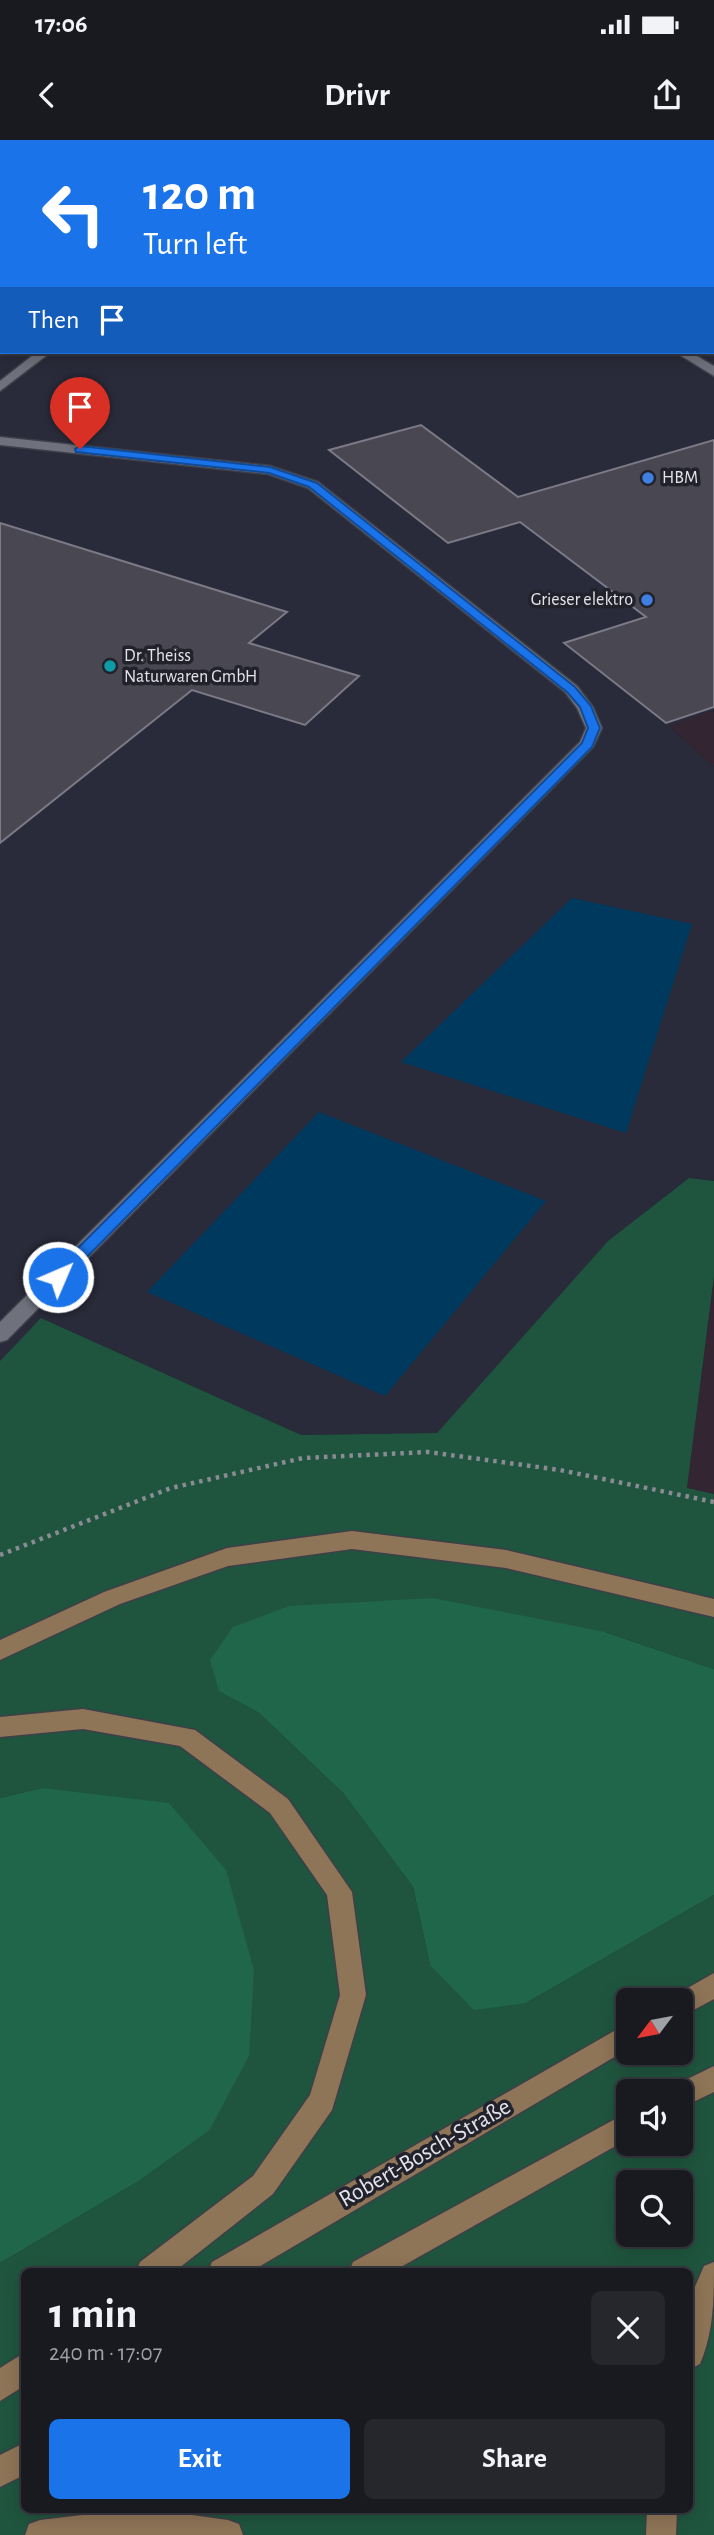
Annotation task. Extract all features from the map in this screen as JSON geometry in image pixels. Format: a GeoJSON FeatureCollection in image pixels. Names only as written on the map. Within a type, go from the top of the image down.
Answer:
{"type":"FeatureCollection","features":[{"type":"Feature","properties":{"kind":"main road"},"geometry":{"type":"LineString","coordinates":[[0,1651],[112,1598],[227,1557],[352,1540],[506,1559],[714,1608]]}},
{"type":"Feature","properties":{"kind":"main road"},"geometry":{"type":"LineString","coordinates":[[0,1727],[83,1719],[186,1737],[279,1806],[339,1892],[353,1995],[322,2101],[263,2185],[155,2268]]}},
{"type":"Feature","properties":{"kind":"main road"},"geometry":{"type":"LineString","coordinates":[[693,1998],[714,1985]]}},
{"type":"Feature","properties":{"kind":"main road","name":"Robert-Bosch-Straße"},"geometry":{"type":"LineString","coordinates":[[229,2268],[616,2042]]}},
{"type":"Feature","properties":{"kind":"main road"},"geometry":{"type":"LineString","coordinates":[[693,2089],[714,2078]]}},
{"type":"Feature","properties":{"kind":"main road"},"geometry":{"type":"LineString","coordinates":[[370,2268],[616,2132]]}},
{"type":"Feature","properties":{"kind":"main road"},"geometry":{"type":"LineString","coordinates":[[693,2341],[701,2305],[714,2276]]}},
{"type":"Feature","properties":{"kind":"main road"},"geometry":{"type":"LineString","coordinates":[[0,2386],[21,2370]]}},
{"type":"Feature","properties":{"kind":"main road"},"geometry":{"type":"LineString","coordinates":[[0,2401],[21,2389]]}},
{"type":"Feature","properties":{"kind":"main road"},"geometry":{"type":"LineString","coordinates":[[0,2472],[21,2460]]}},
{"type":"Feature","properties":{"kind":"main road"},"geometry":{"type":"LineString","coordinates":[[661,2535],[662,2513]]}},
{"type":"Feature","properties":{"kind":"main road"},"geometry":{"type":"LineString","coordinates":[[40,2535],[142,2524],[228,2535]]}},
{"type":"Feature","properties":{"kind":"street"},"geometry":{"type":"LineString","coordinates":[[0,387],[42,354]]}},
{"type":"Feature","properties":{"kind":"street"},"geometry":{"type":"LineString","coordinates":[[684,354],[714,372]]}},
{"type":"Feature","properties":{"kind":"street"},"geometry":{"type":"LineString","coordinates":[[0,441],[270,470],[313,485],[571,690],[585,706],[594,728],[587,744],[0,1335]]}},
{"type":"Feature","properties":{"kind":"path"},"geometry":{"type":"LineString","coordinates":[[0,1555],[47,1534],[171,1488],[303,1458],[428,1452],[560,1470],[714,1502]]}},
{"type":"Feature","properties":{"kind":"shaded area"},"geometry":{"type":"Polygon","coordinates":[[[0,354],[714,354],[714,710],[669,726],[714,767],[714,1181],[689,1178],[608,1241],[437,1433],[301,1435],[42,1318],[0,1361],[0,354]]]}},
{"type":"Feature","properties":{"kind":"shaded area"},"geometry":{"type":"Polygon","coordinates":[[[714,710],[714,767],[668,725],[714,710]]]}},
{"type":"Feature","properties":{"kind":"shaded area"},"geometry":{"type":"Polygon","coordinates":[[[714,1276],[714,1494],[687,1489],[714,1276]]]}},
{"type":"Feature","properties":{"kind":"green space"},"geometry":{"type":"Polygon","coordinates":[[[689,1178],[714,1181],[714,1276],[687,1488],[714,1494],[714,1669],[605,1632],[220,1691],[259,1713],[343,1793],[413,1887],[430,1965],[526,2003],[714,1895],[714,2535],[0,2535],[0,2263],[139,2181],[209,2131],[42,1788],[0,1798],[0,1361],[41,1318],[301,1435],[437,1433],[608,1241],[689,1178]]]}},
{"type":"Feature","properties":{"kind":"green space"},"geometry":{"type":"Polygon","coordinates":[[[433,1598],[605,1632],[714,1669],[714,1895],[526,2003],[474,2010],[430,1965],[413,1887],[343,1793],[259,1713],[219,1691],[210,1660],[233,1627],[289,1606],[433,1598]]]}},
{"type":"Feature","properties":{"kind":"green space"},"geometry":{"type":"Polygon","coordinates":[[[42,1788],[169,1803],[226,1870],[254,1970],[249,2056],[209,2131],[139,2181],[0,2263],[0,1798],[42,1788]]]}},
{"type":"Feature","properties":{"kind":"water"},"geometry":{"type":"Polygon","coordinates":[[[572,898],[692,924],[626,1133],[401,1062],[572,898]]]}},
{"type":"Feature","properties":{"kind":"water"},"geometry":{"type":"Polygon","coordinates":[[[319,1112],[546,1201],[385,1396],[147,1292],[319,1112]]]}},
{"type":"Feature","properties":{"kind":"building"},"geometry":{"type":"Polygon","coordinates":[[[421,425],[518,497],[714,440],[714,707],[666,723],[564,643],[646,617],[520,522],[448,543],[329,450],[421,425]]]}},
{"type":"Feature","properties":{"kind":"building","name":"Dr. Theiss Naturwaren GmbH"},"geometry":{"type":"Polygon","coordinates":[[[0,523],[287,612],[249,643],[359,676],[305,725],[192,690],[0,843],[0,523]]]}},
{"type":"Feature","properties":{"kind":"place","name":"HBM"},"geometry":{"type":"Point","coordinates":[648,478]}},
{"type":"Feature","properties":{"kind":"place","name":"Grieser elektro"},"geometry":{"type":"Point","coordinates":[647,600]}},
{"type":"Feature","properties":{"kind":"place","name":"Dr. Theiss Naturwaren GmbH"},"geometry":{"type":"Point","coordinates":[110,666]}},
{"type":"Feature","properties":{"kind":"route"},"geometry":{"type":"LineString","coordinates":[[58,1277],[587,744],[594,728],[585,706],[571,690],[313,485],[270,470],[80,449]]}}]}
